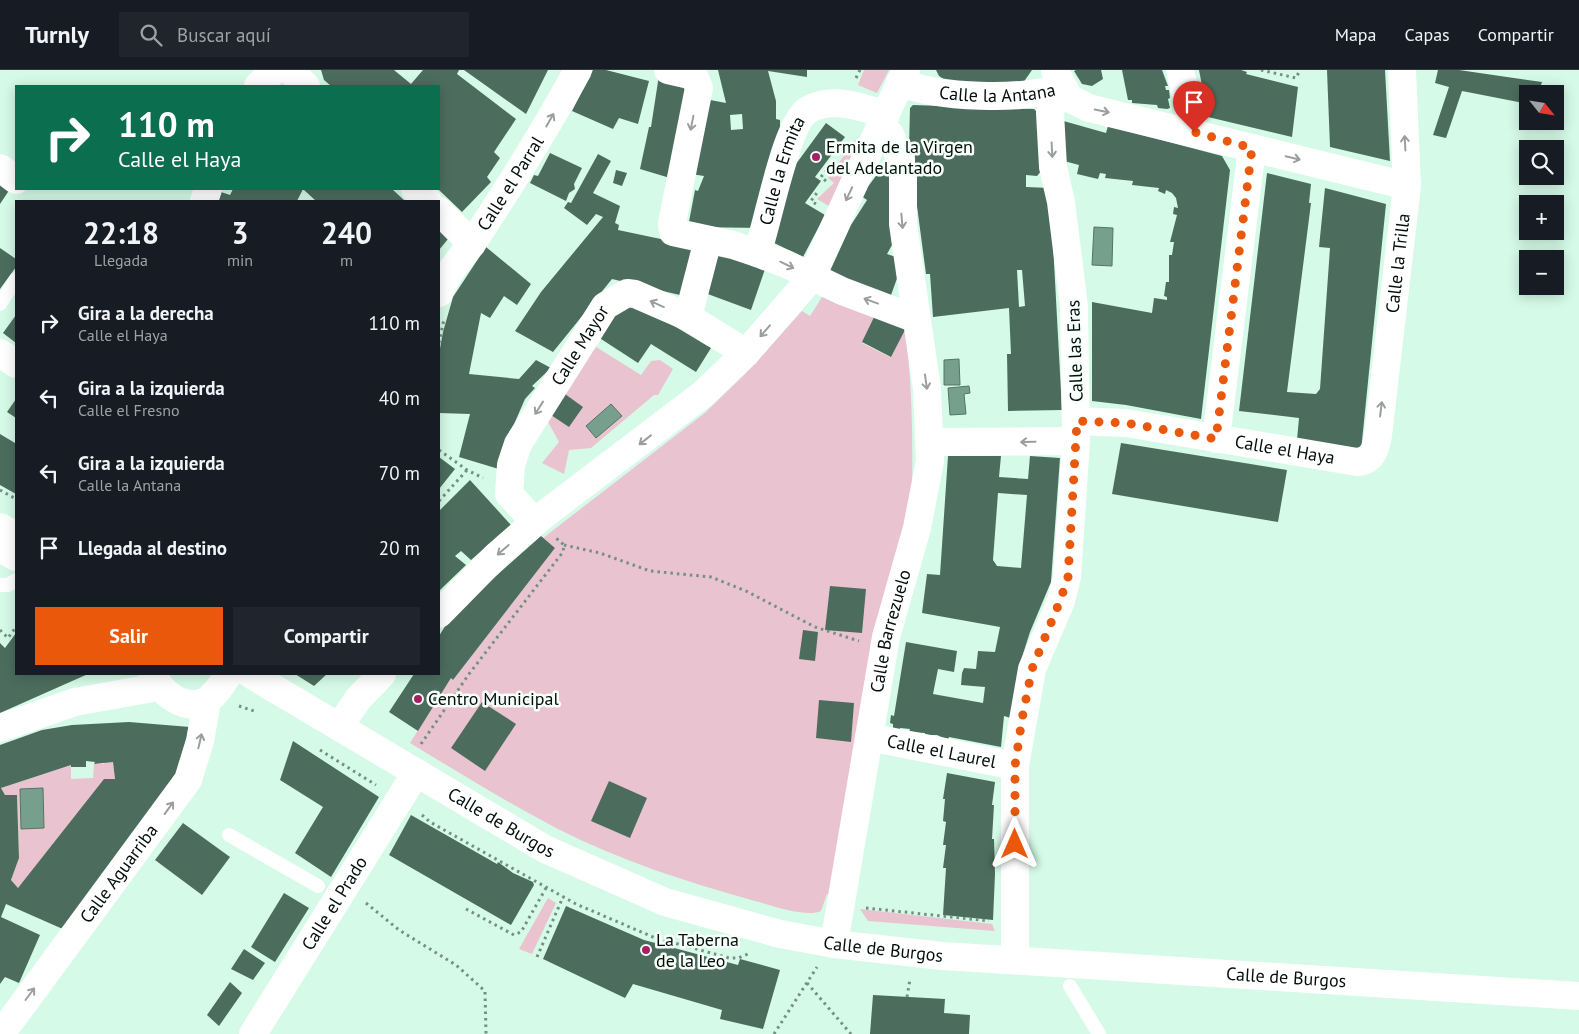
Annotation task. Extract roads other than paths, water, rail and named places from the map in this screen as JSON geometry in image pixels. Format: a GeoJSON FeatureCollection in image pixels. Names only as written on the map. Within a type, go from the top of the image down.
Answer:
{"type":"FeatureCollection","features":[{"type":"Feature","properties":{"kind":"street"},"geometry":{"type":"LineString","coordinates":[[259,85],[274,70]]}},
{"type":"Feature","properties":{"kind":"street"},"geometry":{"type":"LineString","coordinates":[[290,70],[305,85]]}},
{"type":"Feature","properties":{"kind":"street","name":"Calle el Parral"},"geometry":{"type":"LineString","coordinates":[[440,291],[448,274],[472,244],[514,181],[578,70]]}},
{"type":"Feature","properties":{"kind":"street"},"geometry":{"type":"LineString","coordinates":[[1180,70],[1194,132]]}},
{"type":"Feature","properties":{"kind":"street","name":"Calle la Trilla"},"geometry":{"type":"LineString","coordinates":[[1372,456],[1379,427],[1407,186],[1402,70]]}},
{"type":"Feature","properties":{"kind":"street"},"geometry":{"type":"LineString","coordinates":[[681,73],[699,88],[672,223],[673,232],[757,253],[786,264],[811,278],[916,319]]}},
{"type":"Feature","properties":{"kind":"street"},"geometry":{"type":"LineString","coordinates":[[440,613],[496,556],[544,528],[703,394],[746,353],[811,278],[903,76]]}},
{"type":"Feature","properties":{"kind":"street","name":"Calle la Antana"},"geometry":{"type":"LineString","coordinates":[[903,76],[912,87],[933,91],[1029,95],[1047,93],[1058,78],[1073,101],[1089,108],[1194,132],[1407,186]]}},
{"type":"Feature","properties":{"kind":"street","name":"Calle las Eras"},"geometry":{"type":"LineString","coordinates":[[1015,960],[1015,766],[1032,669],[1068,577],[1077,431],[1074,306],[1061,202],[1053,167],[1050,113],[1058,78]]}},
{"type":"Feature","properties":{"kind":"street","name":"Calle la Ermita"},"geometry":{"type":"LineString","coordinates":[[757,253],[765,232],[775,182],[797,123],[806,111],[818,106],[841,104],[868,109],[883,121]]}},
{"type":"Feature","properties":{"kind":"street","name":"Calle Barrezuelo"},"geometry":{"type":"LineString","coordinates":[[834,944],[884,647],[916,528],[930,461],[927,389],[902,224],[903,172],[900,159],[883,121]]}},
{"type":"Feature","properties":{"kind":"street"},"geometry":{"type":"LineString","coordinates":[[1216,439],[1252,148]]}},
{"type":"Feature","properties":{"kind":"street"},"geometry":{"type":"LineString","coordinates":[[0,168],[15,179]]}},
{"type":"Feature","properties":{"kind":"street"},"geometry":{"type":"LineString","coordinates":[[416,190],[427,200]]}},
{"type":"Feature","properties":{"kind":"street"},"geometry":{"type":"LineString","coordinates":[[440,213],[472,244]]}},
{"type":"Feature","properties":{"kind":"street"},"geometry":{"type":"LineString","coordinates":[[688,317],[708,240]]}},
{"type":"Feature","properties":{"kind":"street","name":"Calle Mayor"},"geometry":{"type":"LineString","coordinates":[[544,528],[509,494],[512,465],[518,444],[605,306],[627,293],[635,294],[688,317],[746,353]]}},
{"type":"Feature","properties":{"kind":"street"},"geometry":{"type":"LineString","coordinates":[[0,353],[15,363]]}},
{"type":"Feature","properties":{"kind":"street","name":"Calle el Haya"},"geometry":{"type":"LineString","coordinates":[[930,442],[1077,431],[1126,423],[1357,462],[1367,461],[1372,456]]}},
{"type":"Feature","properties":{"kind":"street"},"geometry":{"type":"LineString","coordinates":[[0,527],[15,535]]}},
{"type":"Feature","properties":{"kind":"street"},"geometry":{"type":"LineString","coordinates":[[0,548],[15,557]]}},
{"type":"Feature","properties":{"kind":"street","name":"Calle de Burgos"},"geometry":{"type":"LineString","coordinates":[[252,675],[339,726],[416,762],[546,849],[665,902],[780,934],[834,944],[942,956],[1579,996]]}},
{"type":"Feature","properties":{"kind":"street"},"geometry":{"type":"LineString","coordinates":[[339,726],[353,704],[381,675]]}},
{"type":"Feature","properties":{"kind":"street"},"geometry":{"type":"LineString","coordinates":[[0,728],[69,704],[156,680],[179,701],[196,703],[217,689]]}},
{"type":"Feature","properties":{"kind":"street","name":"Calle Aguarriba"},"geometry":{"type":"LineString","coordinates":[[2,1034],[188,780],[217,689]]}},
{"type":"Feature","properties":{"kind":"street","name":"Calle el Laurel"},"geometry":{"type":"LineString","coordinates":[[869,737],[1015,766]]}},
{"type":"Feature","properties":{"kind":"street","name":"Calle el Prado"},"geometry":{"type":"LineString","coordinates":[[253,1034],[416,762]]}},
{"type":"Feature","properties":{"kind":"lane"},"geometry":{"type":"LineString","coordinates":[[0,304],[15,281]]}},
{"type":"Feature","properties":{"kind":"lane"},"geometry":{"type":"LineString","coordinates":[[0,585],[8,585],[15,581]]}},
{"type":"Feature","properties":{"kind":"lane"},"geometry":{"type":"LineString","coordinates":[[229,834],[318,886]]}},
{"type":"Feature","properties":{"kind":"lane"},"geometry":{"type":"LineString","coordinates":[[1070,986],[1099,1034]]}},
{"type":"Feature","properties":{"kind":"place","name":"Ermita de la Virgen del Adelantado"},"geometry":{"type":"Point","coordinates":[816,157]}},
{"type":"Feature","properties":{"kind":"place","name":"Centro Municipal"},"geometry":{"type":"Point","coordinates":[418,699]}},
{"type":"Feature","properties":{"kind":"place","name":"La Taberna de la Leo"},"geometry":{"type":"Point","coordinates":[646,950]}}]}
